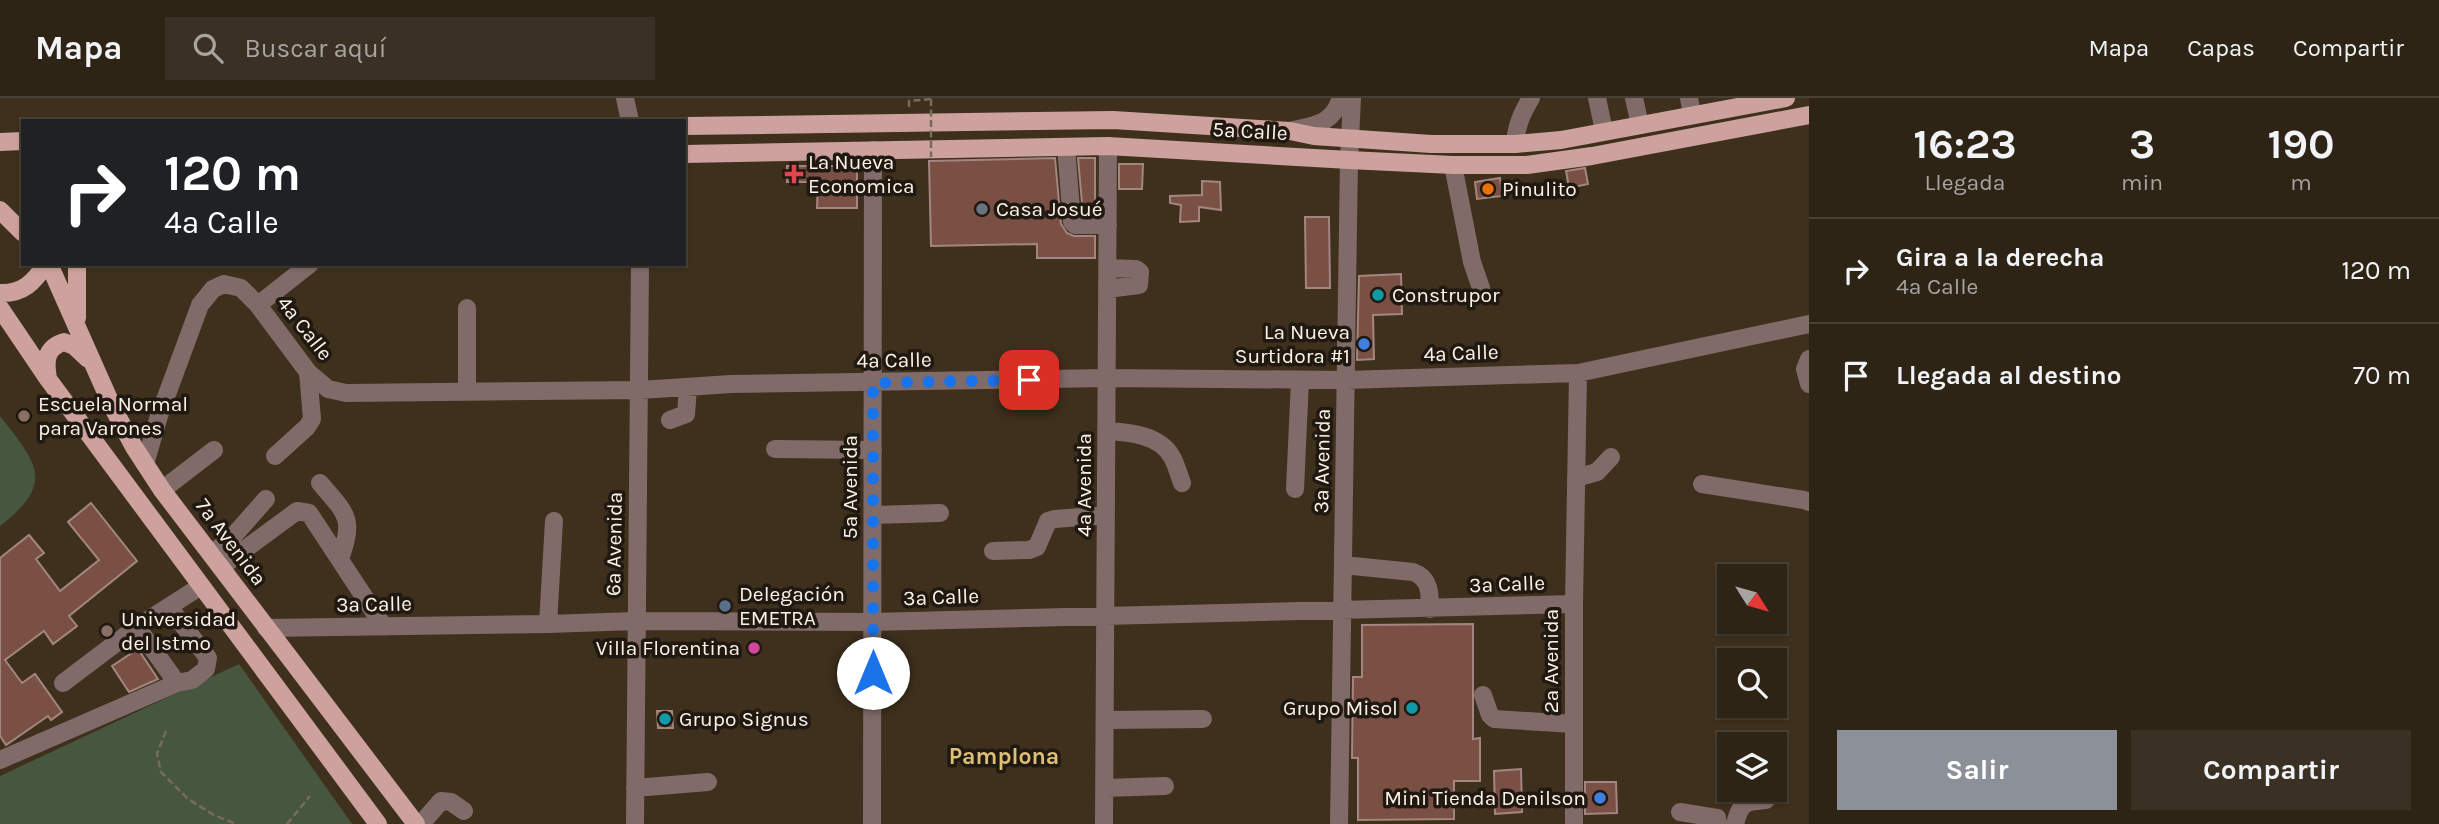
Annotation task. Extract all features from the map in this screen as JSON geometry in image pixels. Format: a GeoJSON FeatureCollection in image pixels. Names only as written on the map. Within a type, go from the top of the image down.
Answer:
{"type":"FeatureCollection","features":[{"type":"Feature","properties":{"kind":"main road","name":"5a Calle"},"geometry":{"type":"LineString","coordinates":[[686,126],[1113,120],[1290,131],[1314,136],[1431,144],[1507,144],[1561,140],[1640,125],[1690,106],[1786,98]]}},
{"type":"Feature","properties":{"kind":"main road","name":"5a Calle"},"geometry":{"type":"LineString","coordinates":[[686,154],[1108,146],[1499,166],[1592,156],[1809,115]]}},
{"type":"Feature","properties":{"kind":"main road"},"geometry":{"type":"LineString","coordinates":[[1,141],[21,141]]}},
{"type":"Feature","properties":{"kind":"main road"},"geometry":{"type":"LineString","coordinates":[[1499,166],[1507,144]]}},
{"type":"Feature","properties":{"kind":"main road"},"geometry":{"type":"LineString","coordinates":[[0,210],[21,231]]}},
{"type":"Feature","properties":{"kind":"main road"},"geometry":{"type":"LineString","coordinates":[[0,293],[22,290],[36,280],[46,266]]}},
{"type":"Feature","properties":{"kind":"main road","name":"7a Avenida"},"geometry":{"type":"LineString","coordinates":[[48,266],[112,406],[162,490],[416,824]]}},
{"type":"Feature","properties":{"kind":"main road"},"geometry":{"type":"LineString","coordinates":[[77,266],[77,328]]}},
{"type":"Feature","properties":{"kind":"main road"},"geometry":{"type":"LineString","coordinates":[[0,308],[48,379],[378,824]]}},
{"type":"Feature","properties":{"kind":"main road"},"geometry":{"type":"LineString","coordinates":[[48,379],[45,362],[56,344],[64,342],[74,346],[93,364]]}},
{"type":"Feature","properties":{"kind":"street"},"geometry":{"type":"LineString","coordinates":[[625,98],[630,119]]}},
{"type":"Feature","properties":{"kind":"street"},"geometry":{"type":"LineString","coordinates":[[1290,131],[1329,120],[1336,112],[1341,98]]}},
{"type":"Feature","properties":{"kind":"street","name":"3a Avenida"},"geometry":{"type":"LineString","coordinates":[[1339,824],[1352,98]]}},
{"type":"Feature","properties":{"kind":"street"},"geometry":{"type":"LineString","coordinates":[[1507,144],[1531,98]]}},
{"type":"Feature","properties":{"kind":"street"},"geometry":{"type":"LineString","coordinates":[[1597,98],[1604,131]]}},
{"type":"Feature","properties":{"kind":"street"},"geometry":{"type":"LineString","coordinates":[[1634,98],[1640,125]]}},
{"type":"Feature","properties":{"kind":"street"},"geometry":{"type":"LineString","coordinates":[[1314,136],[1343,149],[1349,160]]}},
{"type":"Feature","properties":{"kind":"street","name":"4a Avenida"},"geometry":{"type":"LineString","coordinates":[[1104,824],[1108,146]]}},
{"type":"Feature","properties":{"kind":"street"},"geometry":{"type":"LineString","coordinates":[[1066,147],[1072,222],[1075,225],[1108,225]]}},
{"type":"Feature","properties":{"kind":"street","name":"5a Avenida"},"geometry":{"type":"LineString","coordinates":[[872,824],[873,150]]}},
{"type":"Feature","properties":{"kind":"street"},"geometry":{"type":"LineString","coordinates":[[1453,165],[1472,262],[1481,288]]}},
{"type":"Feature","properties":{"kind":"street"},"geometry":{"type":"LineString","coordinates":[[258,305],[307,266]]}},
{"type":"Feature","properties":{"kind":"street","name":"6a Avenida"},"geometry":{"type":"LineString","coordinates":[[635,824],[640,266]]}},
{"type":"Feature","properties":{"kind":"street"},"geometry":{"type":"LineString","coordinates":[[1108,268],[1136,269],[1140,272],[1139,285],[1108,289]]}},
{"type":"Feature","properties":{"kind":"street","name":"4a Calle"},"geometry":{"type":"LineString","coordinates":[[145,464],[159,416],[200,305],[213,289],[224,284],[241,288],[258,305],[308,372],[328,388],[346,393],[640,390],[731,384],[1107,379],[1345,380],[1578,373],[1809,324]]}},
{"type":"Feature","properties":{"kind":"street"},"geometry":{"type":"LineString","coordinates":[[467,308],[467,391]]}},
{"type":"Feature","properties":{"kind":"street"},"geometry":{"type":"LineString","coordinates":[[1809,359],[1805,369],[1809,384]]}},
{"type":"Feature","properties":{"kind":"street"},"geometry":{"type":"LineString","coordinates":[[275,456],[307,427],[312,419],[308,372]]}},
{"type":"Feature","properties":{"kind":"street","name":"2a Avenida"},"geometry":{"type":"LineString","coordinates":[[1574,824],[1578,373]]}},
{"type":"Feature","properties":{"kind":"street"},"geometry":{"type":"LineString","coordinates":[[1295,489],[1300,380]]}},
{"type":"Feature","properties":{"kind":"street"},"geometry":{"type":"LineString","coordinates":[[670,420],[686,414],[688,388]]}},
{"type":"Feature","properties":{"kind":"street"},"geometry":{"type":"LineString","coordinates":[[1107,431],[1122,431],[1153,439],[1171,455],[1182,483]]}},
{"type":"Feature","properties":{"kind":"street"},"geometry":{"type":"LineString","coordinates":[[775,449],[873,450]]}},
{"type":"Feature","properties":{"kind":"street"},"geometry":{"type":"LineString","coordinates":[[162,490],[214,450]]}},
{"type":"Feature","properties":{"kind":"street"},"geometry":{"type":"LineString","coordinates":[[1576,478],[1597,472],[1611,457]]}},
{"type":"Feature","properties":{"kind":"street"},"geometry":{"type":"LineString","coordinates":[[320,483],[347,516],[348,537],[340,559]]}},
{"type":"Feature","properties":{"kind":"street"},"geometry":{"type":"LineString","coordinates":[[1702,484],[1809,502]]}},
{"type":"Feature","properties":{"kind":"street"},"geometry":{"type":"LineString","coordinates":[[216,560],[228,542],[266,499]]}},
{"type":"Feature","properties":{"kind":"street"},"geometry":{"type":"LineString","coordinates":[[216,560],[297,511],[309,513],[384,627]]}},
{"type":"Feature","properties":{"kind":"street"},"geometry":{"type":"LineString","coordinates":[[873,515],[940,513]]}},
{"type":"Feature","properties":{"kind":"street"},"geometry":{"type":"LineString","coordinates":[[993,551],[1029,550],[1037,547],[1048,521],[1106,514]]}},
{"type":"Feature","properties":{"kind":"street"},"geometry":{"type":"LineString","coordinates":[[548,624],[554,521]]}},
{"type":"Feature","properties":{"kind":"street"},"geometry":{"type":"LineString","coordinates":[[1343,565],[1421,575],[1426,579],[1430,593],[1430,609]]}},
{"type":"Feature","properties":{"kind":"street"},"geometry":{"type":"LineString","coordinates":[[62,682],[137,626],[201,586]]}},
{"type":"Feature","properties":{"kind":"street","name":"3a Calle"},"geometry":{"type":"LineString","coordinates":[[266,628],[635,621],[873,622],[1574,604]]}},
{"type":"Feature","properties":{"kind":"street"},"geometry":{"type":"LineString","coordinates":[[0,760],[177,683],[192,680],[206,669],[208,658],[169,607]]}},
{"type":"Feature","properties":{"kind":"street"},"geometry":{"type":"LineString","coordinates":[[137,626],[177,683]]}},
{"type":"Feature","properties":{"kind":"street"},"geometry":{"type":"LineString","coordinates":[[1483,695],[1494,719],[1574,724]]}},
{"type":"Feature","properties":{"kind":"street"},"geometry":{"type":"LineString","coordinates":[[1105,720],[1203,719]]}},
{"type":"Feature","properties":{"kind":"street"},"geometry":{"type":"LineString","coordinates":[[635,788],[708,782]]}},
{"type":"Feature","properties":{"kind":"street"},"geometry":{"type":"LineString","coordinates":[[1105,788],[1165,786]]}},
{"type":"Feature","properties":{"kind":"street"},"geometry":{"type":"LineString","coordinates":[[421,824],[441,801],[451,802],[464,811]]}},
{"type":"Feature","properties":{"kind":"street"},"geometry":{"type":"LineString","coordinates":[[1735,824],[1740,808],[1746,802]]}},
{"type":"Feature","properties":{"kind":"street"},"geometry":{"type":"LineString","coordinates":[[1680,812],[1712,816],[1717,818],[1718,824]]}},
{"type":"Feature","properties":{"kind":"path"},"geometry":{"type":"LineString","coordinates":[[909,101],[930,99],[931,157]]}},
{"type":"Feature","properties":{"kind":"path"},"geometry":{"type":"LineString","coordinates":[[166,732],[157,754],[161,772],[188,799],[214,815],[236,824]]}},
{"type":"Feature","properties":{"kind":"path"},"geometry":{"type":"LineString","coordinates":[[287,824],[310,796]]}},
{"type":"Feature","properties":{"kind":"green space"},"geometry":{"type":"Polygon","coordinates":[[[0,416],[31,460],[35,473],[29,497],[18,511],[0,526],[0,416]]]}},
{"type":"Feature","properties":{"kind":"green space"},"geometry":{"type":"Polygon","coordinates":[[[239,664],[352,824],[0,824],[0,776],[239,664]]]}},
{"type":"Feature","properties":{"kind":"building","name":"Casa Josué"},"geometry":{"type":"Polygon","coordinates":[[[1055,158],[1061,224],[1067,233],[1074,236],[1095,236],[1095,258],[1037,258],[1037,244],[931,246],[929,161],[1055,158]]]}},
{"type":"Feature","properties":{"kind":"building"},"geometry":{"type":"Polygon","coordinates":[[[1078,158],[1095,158],[1095,214],[1083,214],[1078,158]]]}},
{"type":"Feature","properties":{"kind":"building"},"geometry":{"type":"Polygon","coordinates":[[[1119,164],[1143,164],[1142,189],[1119,189],[1119,164]]]}},
{"type":"Feature","properties":{"kind":"building"},"geometry":{"type":"Polygon","coordinates":[[[787,166],[857,166],[857,208],[817,208],[818,182],[787,182],[787,166]]]}},
{"type":"Feature","properties":{"kind":"building"},"geometry":{"type":"Polygon","coordinates":[[[1585,168],[1588,184],[1569,188],[1566,171],[1585,168]]]}},
{"type":"Feature","properties":{"kind":"building","name":"Pinulito"},"geometry":{"type":"Polygon","coordinates":[[[1500,178],[1502,196],[1477,199],[1475,182],[1500,178]]]}},
{"type":"Feature","properties":{"kind":"building"},"geometry":{"type":"Polygon","coordinates":[[[1202,181],[1220,182],[1221,210],[1199,207],[1199,221],[1180,222],[1181,205],[1170,203],[1170,196],[1202,195],[1202,181]]]}},
{"type":"Feature","properties":{"kind":"building"},"geometry":{"type":"Polygon","coordinates":[[[1305,217],[1329,217],[1330,288],[1306,288],[1305,217]]]}},
{"type":"Feature","properties":{"kind":"building","name":"Construpor"},"geometry":{"type":"Polygon","coordinates":[[[1401,274],[1402,314],[1373,315],[1374,359],[1357,360],[1359,276],[1401,274]]]}},
{"type":"Feature","properties":{"kind":"building"},"geometry":{"type":"Polygon","coordinates":[[[91,503],[137,561],[69,616],[77,626],[53,644],[44,631],[5,660],[22,683],[35,674],[62,712],[51,720],[48,716],[6,745],[0,736],[0,558],[29,535],[44,553],[36,559],[60,591],[99,560],[68,522],[91,503]]]}},
{"type":"Feature","properties":{"kind":"building","name":"Grupo Misol"},"geometry":{"type":"Polygon","coordinates":[[[1473,624],[1473,739],[1480,738],[1480,781],[1454,781],[1454,819],[1358,820],[1358,758],[1352,758],[1353,677],[1362,677],[1362,625],[1473,624]]]}},
{"type":"Feature","properties":{"kind":"building"},"geometry":{"type":"Polygon","coordinates":[[[138,649],[158,679],[129,692],[112,666],[138,649]]]}},
{"type":"Feature","properties":{"kind":"building","name":"Grupo Signus"},"geometry":{"type":"Polygon","coordinates":[[[657,711],[672,711],[673,728],[658,728],[657,711]]]}},
{"type":"Feature","properties":{"kind":"building"},"geometry":{"type":"Polygon","coordinates":[[[1521,769],[1522,812],[1495,814],[1494,771],[1521,769]]]}},
{"type":"Feature","properties":{"kind":"building","name":"Mini Tienda Denilson"},"geometry":{"type":"Polygon","coordinates":[[[1585,782],[1616,782],[1617,813],[1585,814],[1585,782]]]}},
{"type":"Feature","properties":{"kind":"place","name":"La Nueva Economica"},"geometry":{"type":"Point","coordinates":[794,174]}},
{"type":"Feature","properties":{"kind":"place","name":"Pinulito"},"geometry":{"type":"Point","coordinates":[1488,189]}},
{"type":"Feature","properties":{"kind":"place","name":"Casa Josué"},"geometry":{"type":"Point","coordinates":[982,209]}},
{"type":"Feature","properties":{"kind":"place","name":"Construpor"},"geometry":{"type":"Point","coordinates":[1378,295]}},
{"type":"Feature","properties":{"kind":"place","name":"La Nueva Surtidora #1"},"geometry":{"type":"Point","coordinates":[1364,344]}},
{"type":"Feature","properties":{"kind":"place","name":"Escuela Normal para Varones"},"geometry":{"type":"Point","coordinates":[24,416]}},
{"type":"Feature","properties":{"kind":"place","name":"Delegación EMETRA"},"geometry":{"type":"Point","coordinates":[725,606]}},
{"type":"Feature","properties":{"kind":"place","name":"Universidad del Istmo"},"geometry":{"type":"Point","coordinates":[107,631]}},
{"type":"Feature","properties":{"kind":"place","name":"Villa Florentina"},"geometry":{"type":"Point","coordinates":[754,648]}},
{"type":"Feature","properties":{"kind":"place","name":"Grupo Misol"},"geometry":{"type":"Point","coordinates":[1412,708]}},
{"type":"Feature","properties":{"kind":"place","name":"Grupo Signus"},"geometry":{"type":"Point","coordinates":[665,719]}},
{"type":"Feature","properties":{"kind":"place","name":"Mini Tienda Denilson"},"geometry":{"type":"Point","coordinates":[1600,798]}},
{"type":"Feature","properties":{"kind":"district","name":"Pamplona"},"geometry":{"type":"Point","coordinates":[1004,756]}},
{"type":"Feature","properties":{"kind":"route"},"geometry":{"type":"LineString","coordinates":[[873,673],[873,383],[1029,380]]}}]}
